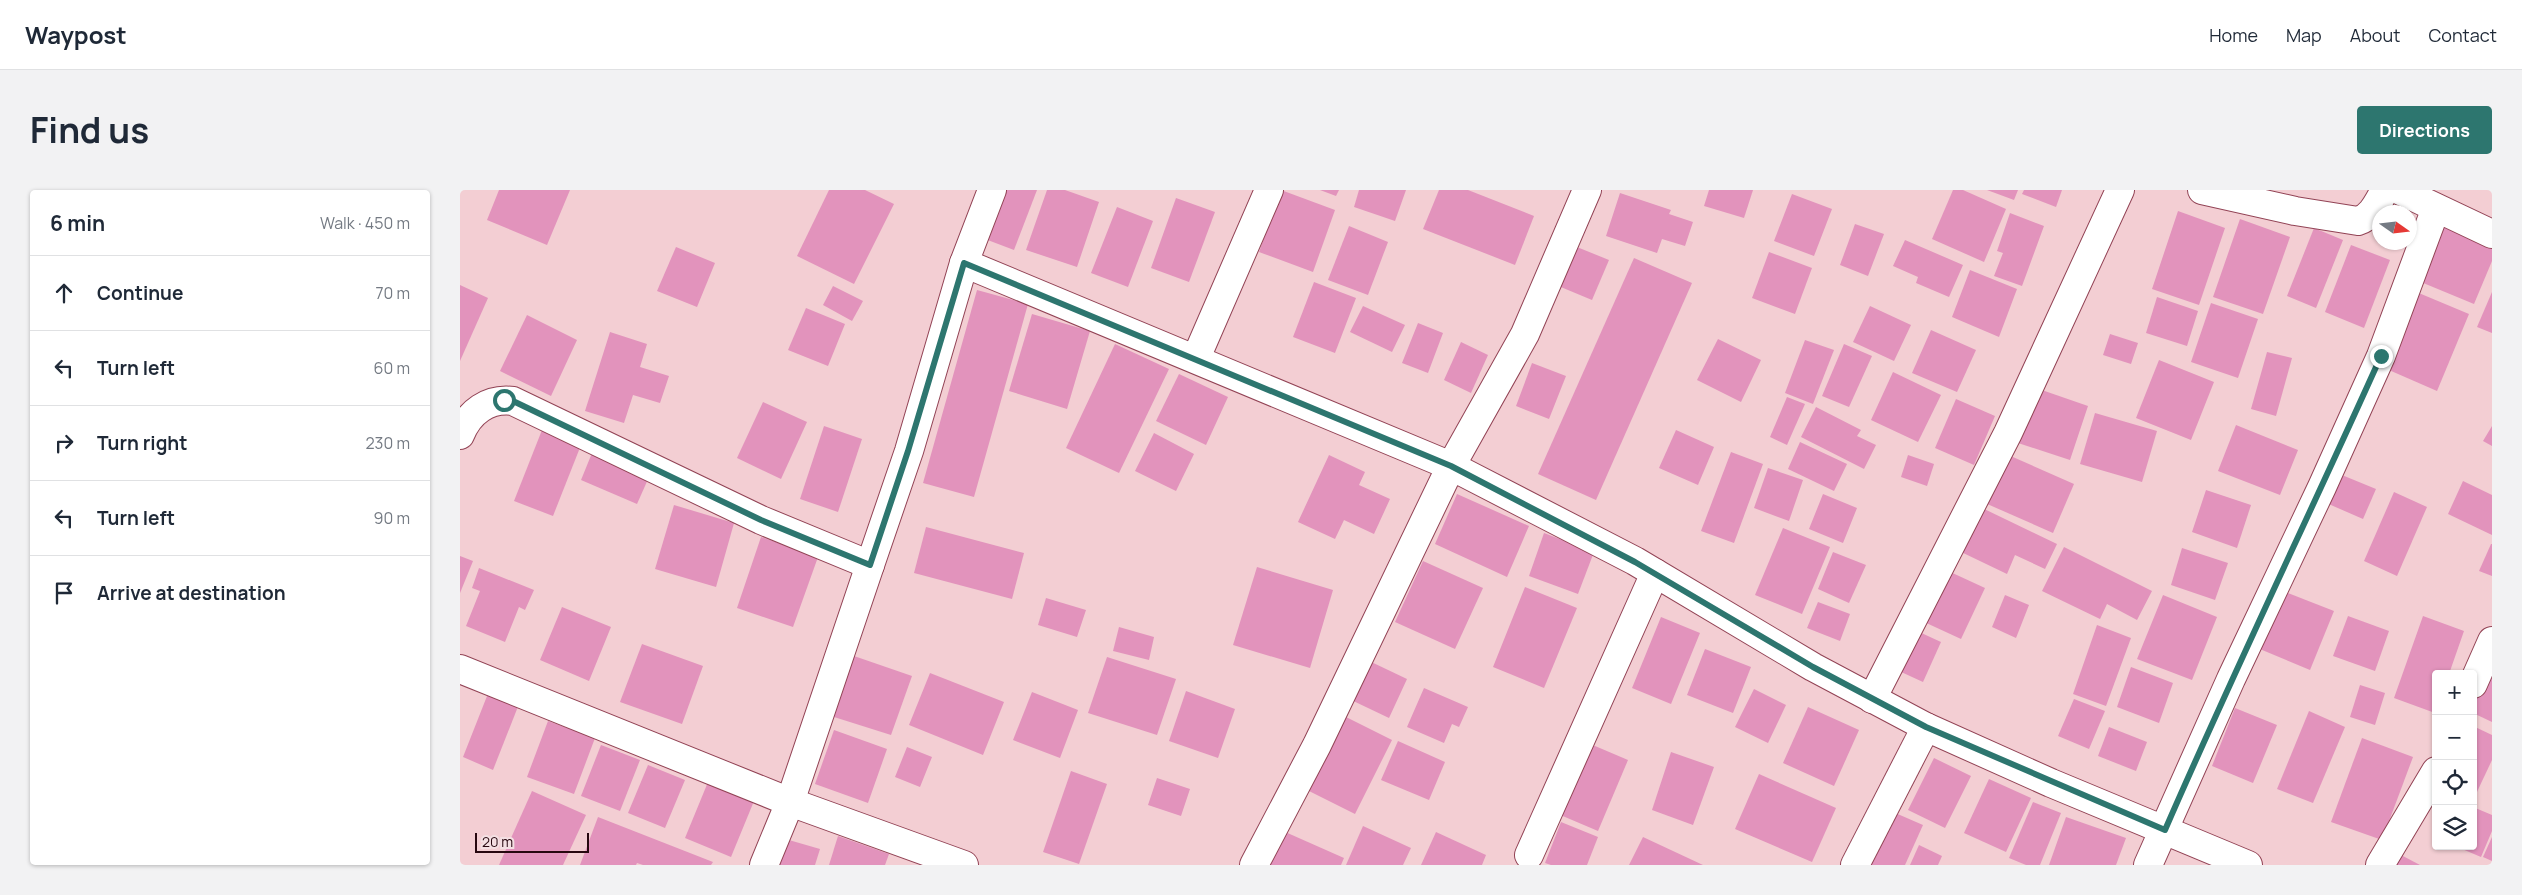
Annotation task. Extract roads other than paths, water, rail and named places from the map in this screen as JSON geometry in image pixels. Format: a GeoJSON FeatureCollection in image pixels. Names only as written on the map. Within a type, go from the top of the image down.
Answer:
{"type":"FeatureCollection","features":[{"type":"Feature","properties":{"kind":"street"},"geometry":{"type":"LineString","coordinates":[[764,865],[790,802],[908,451],[964,263],[992,190]]}},
{"type":"Feature","properties":{"kind":"street"},"geometry":{"type":"LineString","coordinates":[[1196,358],[1269,190]]}},
{"type":"Feature","properties":{"kind":"street"},"geometry":{"type":"LineString","coordinates":[[1254,865],[1317,745],[1451,466],[1525,334],[1587,190]]}},
{"type":"Feature","properties":{"kind":"street"},"geometry":{"type":"LineString","coordinates":[[1872,700],[2008,433],[2120,190]]}},
{"type":"Feature","properties":{"kind":"street"},"geometry":{"type":"LineString","coordinates":[[2202,190],[2296,211],[2358,221],[2365,219],[2371,213],[2385,190]]}},
{"type":"Feature","properties":{"kind":"street"},"geometry":{"type":"LineString","coordinates":[[2398,190],[2492,234]]}},
{"type":"Feature","properties":{"kind":"street"},"geometry":{"type":"LineString","coordinates":[[2148,865],[2231,679],[2322,487],[2381,356],[2436,208]]}},
{"type":"Feature","properties":{"kind":"street"},"geometry":{"type":"LineString","coordinates":[[964,263],[1196,358],[1451,466],[1655,573],[1872,700],[1926,727],[2248,865]]}},
{"type":"Feature","properties":{"kind":"street"},"geometry":{"type":"LineString","coordinates":[[460,435],[466,421],[477,410],[504,400],[513,401],[761,520],[870,565]]}},
{"type":"Feature","properties":{"kind":"street"},"geometry":{"type":"LineString","coordinates":[[1529,854],[1655,573]]}},
{"type":"Feature","properties":{"kind":"street"},"geometry":{"type":"LineString","coordinates":[[2477,675],[2492,641]]}},
{"type":"Feature","properties":{"kind":"street"},"geometry":{"type":"LineString","coordinates":[[460,670],[790,802],[964,865]]}},
{"type":"Feature","properties":{"kind":"street"},"geometry":{"type":"LineString","coordinates":[[1855,865],[1926,727]]}},
{"type":"Feature","properties":{"kind":"street"},"geometry":{"type":"LineString","coordinates":[[2380,865],[2432,778]]}}]}
